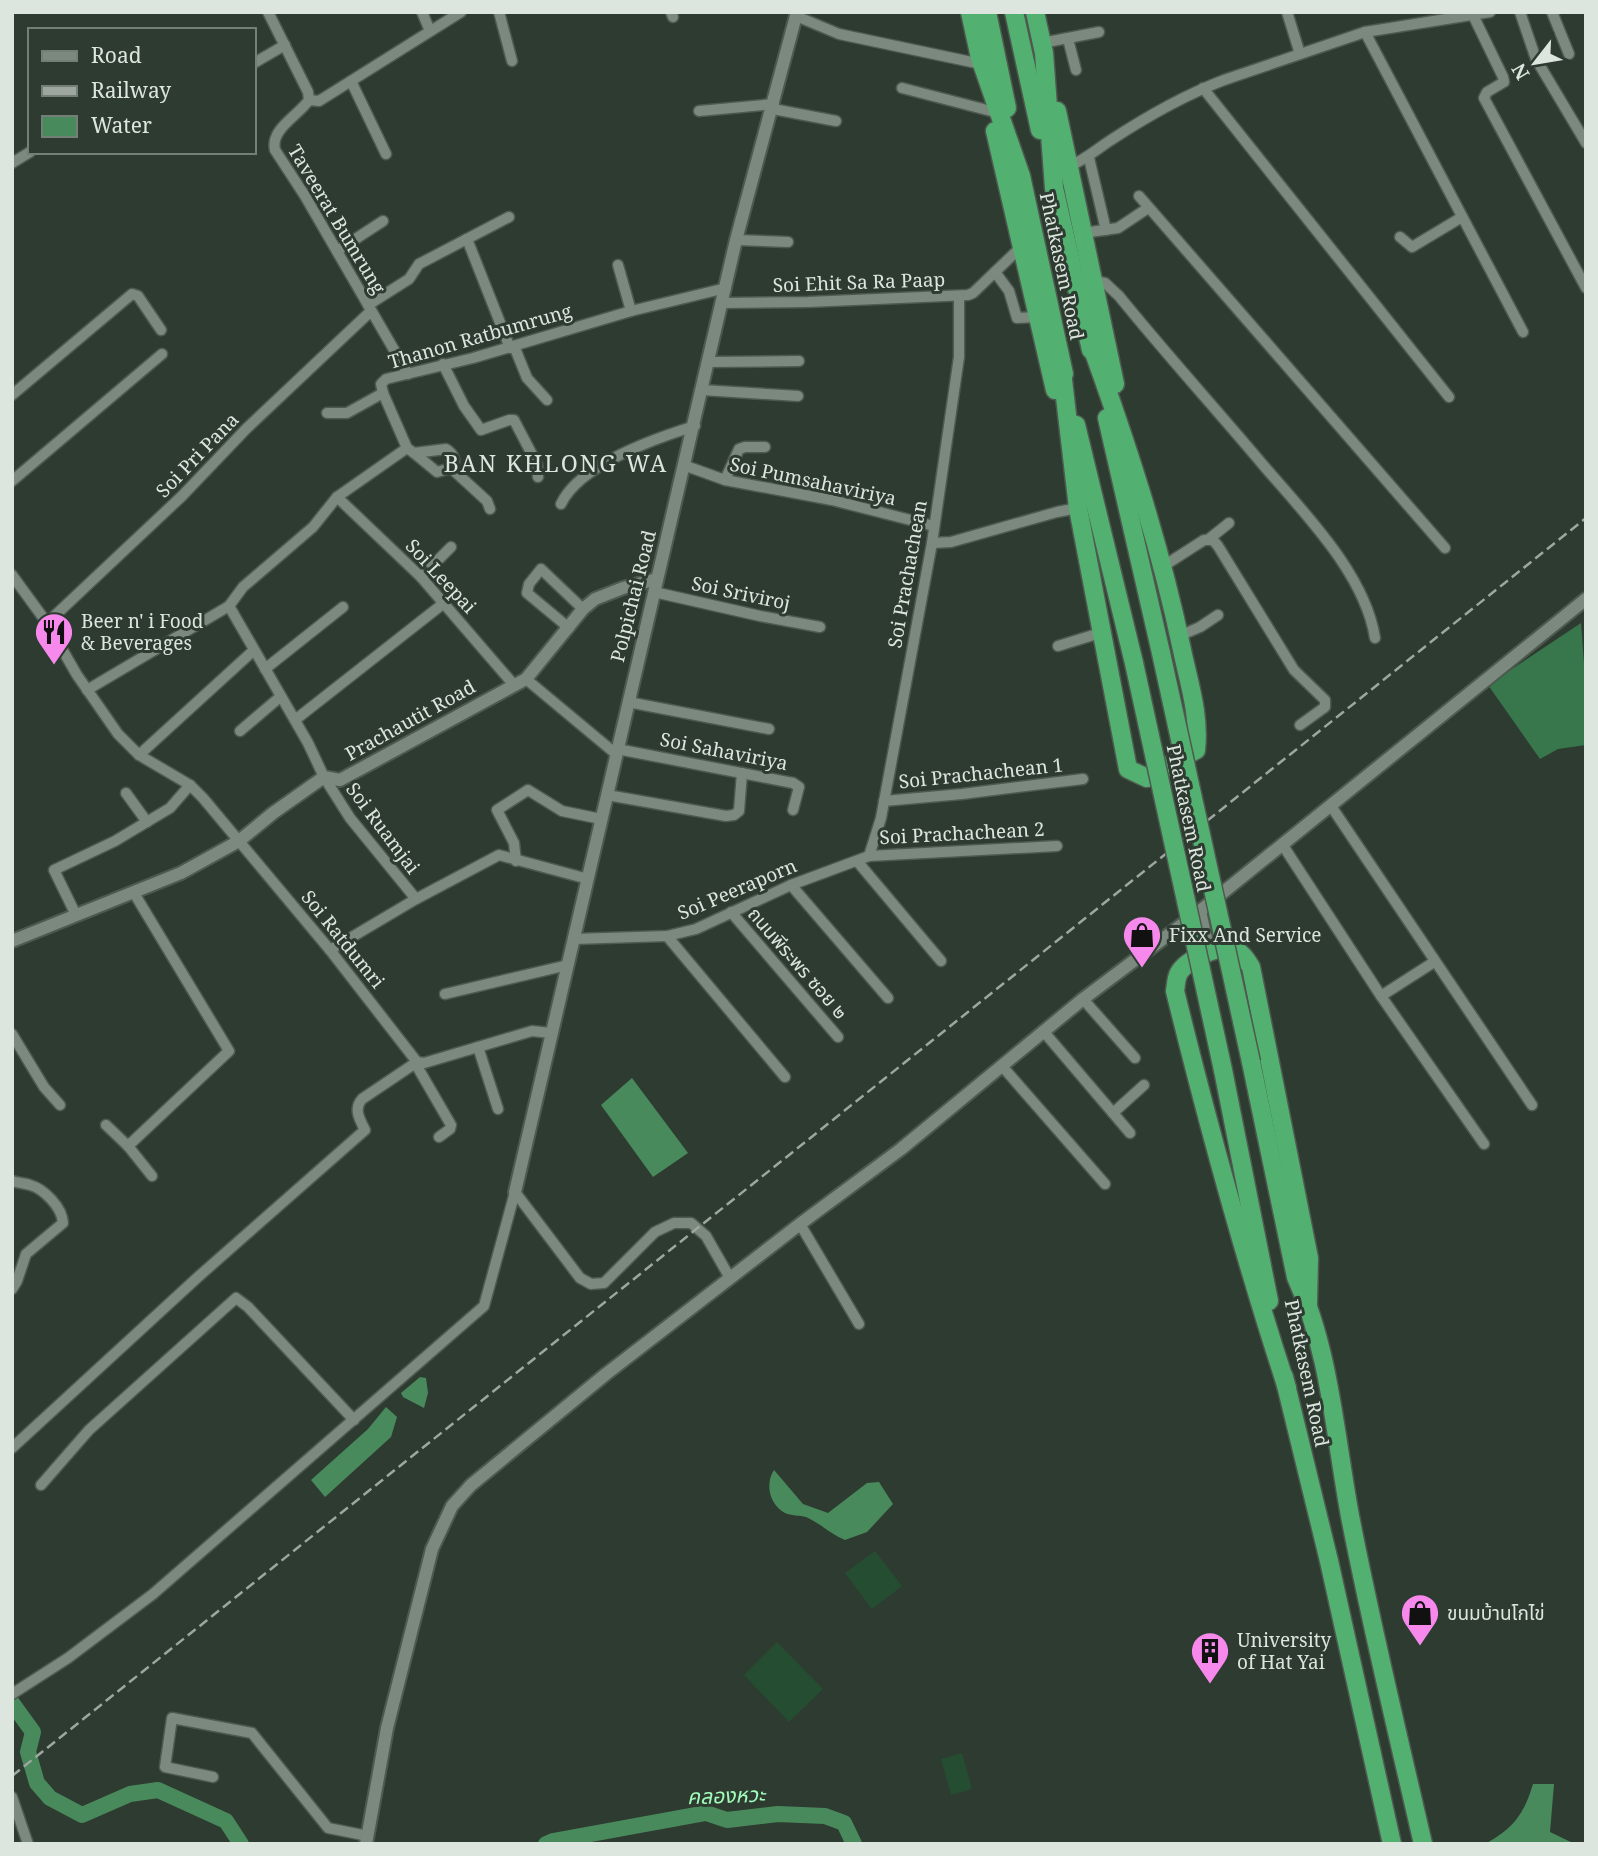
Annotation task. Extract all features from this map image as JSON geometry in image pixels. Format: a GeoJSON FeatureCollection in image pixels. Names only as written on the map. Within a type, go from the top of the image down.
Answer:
{"type":"FeatureCollection","features":[{"type":"Feature","properties":{"kind":"highway","name":"Phatkasem Road"},"geometry":{"type":"LineString","coordinates":[[970,12],[981,61],[1021,176],[1061,363],[1134,663],[1223,1070],[1287,1388],[1332,1574],[1392,1844]]}},
{"type":"Feature","properties":{"kind":"highway"},"geometry":{"type":"LineString","coordinates":[[987,12],[1021,176]]}},
{"type":"Feature","properties":{"kind":"highway"},"geometry":{"type":"LineString","coordinates":[[1014,12],[1054,188]]}},
{"type":"Feature","properties":{"kind":"highway","name":"Phatkasem Road"},"geometry":{"type":"LineString","coordinates":[[1035,12],[1043,48],[1054,188],[1161,653],[1296,1277],[1308,1304],[1320,1345],[1350,1517],[1423,1844]]}},
{"type":"Feature","properties":{"kind":"highway"},"geometry":{"type":"LineString","coordinates":[[1043,48],[1128,449]]}},
{"type":"Feature","properties":{"kind":"highway"},"geometry":{"type":"LineString","coordinates":[[981,61],[990,111],[1070,454]]}},
{"type":"Feature","properties":{"kind":"highway"},"geometry":{"type":"LineString","coordinates":[[1061,363],[1078,508],[1128,769],[1147,778],[1196,750],[1199,728],[1162,567],[1128,449],[1089,339]]}},
{"type":"Feature","properties":{"kind":"highway"},"geometry":{"type":"LineString","coordinates":[[1287,1388],[1252,1281],[1210,1132],[1175,991],[1178,973],[1187,964],[1209,952],[1229,948],[1243,954],[1251,967],[1309,1258],[1308,1304]]}},
{"type":"Feature","properties":{"kind":"street"},"geometry":{"type":"LineString","coordinates":[[268,12],[308,92],[309,100],[319,101],[460,12]]}},
{"type":"Feature","properties":{"kind":"street"},"geometry":{"type":"LineString","coordinates":[[422,12],[430,31]]}},
{"type":"Feature","properties":{"kind":"street"},"geometry":{"type":"LineString","coordinates":[[499,12],[512,61]]}},
{"type":"Feature","properties":{"kind":"street"},"geometry":{"type":"LineString","coordinates":[[1287,12],[1300,54]]}},
{"type":"Feature","properties":{"kind":"street"},"geometry":{"type":"LineString","coordinates":[[1070,166],[1089,158],[1110,141],[1203,88],[1365,32],[1490,12]]}},
{"type":"Feature","properties":{"kind":"street"},"geometry":{"type":"LineString","coordinates":[[1520,12],[1536,60],[1586,143]]}},
{"type":"Feature","properties":{"kind":"street"},"geometry":{"type":"LineString","coordinates":[[1552,12],[1569,54]]}},
{"type":"Feature","properties":{"kind":"street"},"geometry":{"type":"LineString","coordinates":[[1472,13],[1504,82],[1487,92],[1484,98],[1586,288]]}},
{"type":"Feature","properties":{"kind":"street"},"geometry":{"type":"LineString","coordinates":[[797,14],[839,34],[981,61]]}},
{"type":"Feature","properties":{"kind":"street","name":"Polpichai Road"},"geometry":{"type":"LineString","coordinates":[[516,1192],[616,752],[686,466],[736,240],[797,14]]}},
{"type":"Feature","properties":{"kind":"street"},"geometry":{"type":"LineString","coordinates":[[1043,48],[1068,38],[1099,32]]}},
{"type":"Feature","properties":{"kind":"street"},"geometry":{"type":"LineString","coordinates":[[1365,32],[1523,332]]}},
{"type":"Feature","properties":{"kind":"street"},"geometry":{"type":"LineString","coordinates":[[1068,38],[1076,70]]}},
{"type":"Feature","properties":{"kind":"street"},"geometry":{"type":"LineString","coordinates":[[256,62],[285,45]]}},
{"type":"Feature","properties":{"kind":"street"},"geometry":{"type":"LineString","coordinates":[[351,81],[386,154]]}},
{"type":"Feature","properties":{"kind":"street"},"geometry":{"type":"LineString","coordinates":[[902,88],[990,111]]}},
{"type":"Feature","properties":{"kind":"street"},"geometry":{"type":"LineString","coordinates":[[1203,88],[1449,397]]}},
{"type":"Feature","properties":{"kind":"street","name":"Taveerat Bumrung"},"geometry":{"type":"LineString","coordinates":[[309,100],[276,134],[273,141],[275,150],[408,374]]}},
{"type":"Feature","properties":{"kind":"street"},"geometry":{"type":"LineString","coordinates":[[699,111],[774,106],[836,121]]}},
{"type":"Feature","properties":{"kind":"street"},"geometry":{"type":"LineString","coordinates":[[12,163],[28,153]]}},
{"type":"Feature","properties":{"kind":"street"},"geometry":{"type":"LineString","coordinates":[[1089,158],[1106,230]]}},
{"type":"Feature","properties":{"kind":"street"},"geometry":{"type":"LineString","coordinates":[[1139,196],[1445,548]]}},
{"type":"Feature","properties":{"kind":"street"},"geometry":{"type":"LineString","coordinates":[[1083,233],[1118,228],[1147,208]]}},
{"type":"Feature","properties":{"kind":"street","name":"Soi Pri Pana"},"geometry":{"type":"LineString","coordinates":[[47,623],[182,496],[369,308],[409,279],[419,264],[509,217]]}},
{"type":"Feature","properties":{"kind":"street"},"geometry":{"type":"LineString","coordinates":[[1400,237],[1412,247],[1461,217]]}},
{"type":"Feature","properties":{"kind":"street"},"geometry":{"type":"LineString","coordinates":[[337,251],[383,221]]}},
{"type":"Feature","properties":{"kind":"street"},"geometry":{"type":"LineString","coordinates":[[467,239],[527,378],[547,400]]}},
{"type":"Feature","properties":{"kind":"street"},"geometry":{"type":"LineString","coordinates":[[736,240],[788,242]]}},
{"type":"Feature","properties":{"kind":"street","name":"Soi Ehit Sa Ra Paap"},"geometry":{"type":"LineString","coordinates":[[722,303],[959,296],[973,293],[1021,247]]}},
{"type":"Feature","properties":{"kind":"street"},"geometry":{"type":"LineString","coordinates":[[618,265],[631,311]]}},
{"type":"Feature","properties":{"kind":"street"},"geometry":{"type":"LineString","coordinates":[[995,272],[1009,291],[1017,318],[1037,317]]}},
{"type":"Feature","properties":{"kind":"street"},"geometry":{"type":"LineString","coordinates":[[1094,281],[1111,287],[1322,534],[1364,603],[1373,622],[1375,638]]}},
{"type":"Feature","properties":{"kind":"street","name":"Thanon Ratbumrung"},"geometry":{"type":"LineString","coordinates":[[411,451],[383,393],[382,384],[386,379],[512,347],[631,311],[726,288]]}},
{"type":"Feature","properties":{"kind":"street"},"geometry":{"type":"LineString","coordinates":[[12,395],[132,294],[138,296],[161,330]]}},
{"type":"Feature","properties":{"kind":"street","name":"Soi Prachachean"},"geometry":{"type":"LineString","coordinates":[[869,856],[884,801],[932,543],[959,357],[959,296]]}},
{"type":"Feature","properties":{"kind":"street"},"geometry":{"type":"LineString","coordinates":[[12,481],[162,354]]}},
{"type":"Feature","properties":{"kind":"street"},"geometry":{"type":"LineString","coordinates":[[709,362],[799,360]]}},
{"type":"Feature","properties":{"kind":"street"},"geometry":{"type":"LineString","coordinates":[[443,364],[464,406],[481,430],[514,420],[537,464],[538,477]]}},
{"type":"Feature","properties":{"kind":"street"},"geometry":{"type":"LineString","coordinates":[[702,390],[798,396]]}},
{"type":"Feature","properties":{"kind":"street"},"geometry":{"type":"LineString","coordinates":[[327,413],[347,413],[383,393]]}},
{"type":"Feature","properties":{"kind":"street"},"geometry":{"type":"LineString","coordinates":[[561,504],[574,485],[638,445],[695,426]]}},
{"type":"Feature","properties":{"kind":"street"},"geometry":{"type":"LineString","coordinates":[[725,480],[739,449],[765,447]]}},
{"type":"Feature","properties":{"kind":"street"},"geometry":{"type":"LineString","coordinates":[[87,690],[229,606],[243,587],[313,527],[337,497],[411,451],[446,449],[454,457],[454,464],[451,468],[437,472],[411,451]]}},
{"type":"Feature","properties":{"kind":"street","name":"Soi Pumsahaviriya"},"geometry":{"type":"LineString","coordinates":[[686,466],[725,480],[832,500],[934,526]]}},
{"type":"Feature","properties":{"kind":"street"},"geometry":{"type":"LineString","coordinates":[[451,468],[487,502],[490,509]]}},
{"type":"Feature","properties":{"kind":"street","name":"Soi Leepai"},"geometry":{"type":"LineString","coordinates":[[337,497],[421,577],[520,682],[616,752]]}},
{"type":"Feature","properties":{"kind":"street"},"geometry":{"type":"LineString","coordinates":[[932,543],[951,542],[1078,508]]}},
{"type":"Feature","properties":{"kind":"street"},"geometry":{"type":"LineString","coordinates":[[1162,567],[1198,543],[1209,539],[1229,523]]}},
{"type":"Feature","properties":{"kind":"street"},"geometry":{"type":"LineString","coordinates":[[1209,539],[1218,546],[1294,670],[1325,700],[1325,707],[1300,725]]}},
{"type":"Feature","properties":{"kind":"street"},"geometry":{"type":"LineString","coordinates":[[421,577],[451,547]]}},
{"type":"Feature","properties":{"kind":"street"},"geometry":{"type":"LineString","coordinates":[[569,628],[527,593],[529,584],[541,569],[583,609]]}},
{"type":"Feature","properties":{"kind":"street","name":"Soi Ratdumri"},"geometry":{"type":"LineString","coordinates":[[12,575],[47,623],[87,690],[118,734],[139,755],[190,785],[330,950],[417,1062],[451,1125],[450,1129],[439,1137]]}},
{"type":"Feature","properties":{"kind":"street","name":"Prachautit Road"},"geometry":{"type":"LineString","coordinates":[[12,941],[181,873],[239,841],[324,777],[341,780],[520,682],[583,609],[595,599],[614,592],[656,586]]}},
{"type":"Feature","properties":{"kind":"street","name":"Soi Sriviroj"},"geometry":{"type":"LineString","coordinates":[[656,586],[760,616],[820,626]]}},
{"type":"Feature","properties":{"kind":"street"},"geometry":{"type":"LineString","coordinates":[[213,1777],[165,1767],[172,1718],[252,1733],[328,1828],[367,1840],[387,1728],[432,1549],[452,1506],[471,1485],[606,1374],[901,1149],[1083,999],[1200,911],[1586,598]]}},
{"type":"Feature","properties":{"kind":"street"},"geometry":{"type":"LineString","coordinates":[[295,720],[356,675],[444,603]]}},
{"type":"Feature","properties":{"kind":"street","name":"Soi Ruamjai"},"geometry":{"type":"LineString","coordinates":[[229,606],[295,720],[324,777],[350,818],[416,899]]}},
{"type":"Feature","properties":{"kind":"street"},"geometry":{"type":"LineString","coordinates":[[265,669],[343,607]]}},
{"type":"Feature","properties":{"kind":"street"},"geometry":{"type":"LineString","coordinates":[[1179,636],[1218,615]]}},
{"type":"Feature","properties":{"kind":"street"},"geometry":{"type":"LineString","coordinates":[[1058,646],[1100,633]]}},
{"type":"Feature","properties":{"kind":"street"},"geometry":{"type":"LineString","coordinates":[[139,755],[253,651]]}},
{"type":"Feature","properties":{"kind":"street"},"geometry":{"type":"LineString","coordinates":[[240,731],[280,697]]}},
{"type":"Feature","properties":{"kind":"street"},"geometry":{"type":"LineString","coordinates":[[628,702],[769,729]]}},
{"type":"Feature","properties":{"kind":"street","name":"Soi Sahaviriya"},"geometry":{"type":"LineString","coordinates":[[616,752],[797,785],[799,787],[793,810]]}},
{"type":"Feature","properties":{"kind":"street"},"geometry":{"type":"LineString","coordinates":[[607,795],[726,817],[739,811],[742,773]]}},
{"type":"Feature","properties":{"kind":"street","name":"Soi Prachachean 1"},"geometry":{"type":"LineString","coordinates":[[884,801],[1083,779]]}},
{"type":"Feature","properties":{"kind":"street"},"geometry":{"type":"LineString","coordinates":[[76,915],[54,870],[115,841],[170,808],[190,785]]}},
{"type":"Feature","properties":{"kind":"street"},"geometry":{"type":"LineString","coordinates":[[516,860],[514,843],[496,810],[528,790],[562,811],[601,819]]}},
{"type":"Feature","properties":{"kind":"street"},"geometry":{"type":"LineString","coordinates":[[126,793],[147,822]]}},
{"type":"Feature","properties":{"kind":"street"},"geometry":{"type":"LineString","coordinates":[[1331,806],[1532,1105]]}},
{"type":"Feature","properties":{"kind":"street"},"geometry":{"type":"LineString","coordinates":[[1282,844],[1381,996],[1484,1144]]}},
{"type":"Feature","properties":{"kind":"street","name":"Soi Prachachean 2"},"geometry":{"type":"LineString","coordinates":[[869,856],[1057,846]]}},
{"type":"Feature","properties":{"kind":"street"},"geometry":{"type":"LineString","coordinates":[[330,950],[416,899],[499,855],[589,879]]}},
{"type":"Feature","properties":{"kind":"street","name":"Soi Peeraporn"},"geometry":{"type":"LineString","coordinates":[[574,939],[667,936],[696,929],[791,885],[869,856]]}},
{"type":"Feature","properties":{"kind":"street"},"geometry":{"type":"LineString","coordinates":[[857,860],[941,961]]}},
{"type":"Feature","properties":{"kind":"street"},"geometry":{"type":"LineString","coordinates":[[791,885],[888,998]]}},
{"type":"Feature","properties":{"kind":"street"},"geometry":{"type":"LineString","coordinates":[[128,1146],[229,1051],[134,893]]}},
{"type":"Feature","properties":{"kind":"street"},"geometry":{"type":"LineString","coordinates":[[1200,911],[1209,952]]}},
{"type":"Feature","properties":{"kind":"street","name":"ถนนพีระพร ซอย ๒"},"geometry":{"type":"LineString","coordinates":[[731,912],[838,1037]]}},
{"type":"Feature","properties":{"kind":"street"},"geometry":{"type":"LineString","coordinates":[[667,936],[763,1056],[785,1077]]}},
{"type":"Feature","properties":{"kind":"street"},"geometry":{"type":"LineString","coordinates":[[1381,996],[1434,962]]}},
{"type":"Feature","properties":{"kind":"street"},"geometry":{"type":"LineString","coordinates":[[445,994],[568,965]]}},
{"type":"Feature","properties":{"kind":"street"},"geometry":{"type":"LineString","coordinates":[[1083,999],[1135,1058]]}},
{"type":"Feature","properties":{"kind":"street"},"geometry":{"type":"LineString","coordinates":[[12,1448],[188,1286],[365,1130],[357,1112],[358,1104],[417,1062],[424,1063],[532,1031],[551,1033]]}},
{"type":"Feature","properties":{"kind":"street"},"geometry":{"type":"LineString","coordinates":[[1044,1032],[1130,1133]]}},
{"type":"Feature","properties":{"kind":"street"},"geometry":{"type":"LineString","coordinates":[[12,1034],[44,1087],[60,1105]]}},
{"type":"Feature","properties":{"kind":"street"},"geometry":{"type":"LineString","coordinates":[[478,1047],[498,1109]]}},
{"type":"Feature","properties":{"kind":"street"},"geometry":{"type":"LineString","coordinates":[[1002,1066],[1105,1184]]}},
{"type":"Feature","properties":{"kind":"street"},"geometry":{"type":"LineString","coordinates":[[1113,1113],[1144,1085]]}},
{"type":"Feature","properties":{"kind":"street"},"geometry":{"type":"LineString","coordinates":[[106,1125],[128,1146],[152,1176]]}},
{"type":"Feature","properties":{"kind":"street"},"geometry":{"type":"LineString","coordinates":[[12,1181],[41,1190],[55,1204],[63,1217],[63,1223],[26,1254],[12,1289]]}},
{"type":"Feature","properties":{"kind":"street"},"geometry":{"type":"LineString","coordinates":[[516,1192],[580,1278],[591,1284],[604,1283],[655,1232],[674,1223],[691,1223],[706,1236],[730,1278]]}},
{"type":"Feature","properties":{"kind":"street"},"geometry":{"type":"LineString","coordinates":[[12,1694],[68,1658],[153,1594],[484,1306],[516,1192]]}},
{"type":"Feature","properties":{"kind":"street"},"geometry":{"type":"LineString","coordinates":[[800,1224],[859,1324]]}},
{"type":"Feature","properties":{"kind":"street"},"geometry":{"type":"LineString","coordinates":[[41,1485],[89,1430],[236,1298],[248,1307],[354,1420]]}},
{"type":"Feature","properties":{"kind":"street"},"geometry":{"type":"LineString","coordinates":[[12,1797],[15,1818],[28,1844]]}},
{"type":"Feature","properties":{"kind":"shaded area"},"geometry":{"type":"Polygon","coordinates":[[[1581,623],[1586,691],[1586,745],[1558,749],[1540,759],[1488,685],[1581,623]]]}},
{"type":"Feature","properties":{"kind":"shaded area"},"geometry":{"type":"Polygon","coordinates":[[[875,1551],[902,1586],[872,1609],[845,1573],[875,1551]]]}},
{"type":"Feature","properties":{"kind":"shaded area"},"geometry":{"type":"Polygon","coordinates":[[[777,1642],[823,1689],[789,1722],[744,1675],[777,1642]]]}},
{"type":"Feature","properties":{"kind":"shaded area"},"geometry":{"type":"Polygon","coordinates":[[[962,1753],[972,1789],[951,1795],[941,1759],[962,1753]]]}},
{"type":"Feature","properties":{"kind":"water"},"geometry":{"type":"Polygon","coordinates":[[[632,1078],[688,1153],[653,1177],[601,1105],[632,1078]]]}},
{"type":"Feature","properties":{"kind":"water"},"geometry":{"type":"Polygon","coordinates":[[[420,1377],[426,1378],[428,1393],[424,1408],[403,1397],[401,1393],[420,1377]]]}},
{"type":"Feature","properties":{"kind":"water"},"geometry":{"type":"Polygon","coordinates":[[[386,1407],[397,1417],[391,1437],[325,1497],[311,1480],[368,1429],[386,1407]]]}},
{"type":"Feature","properties":{"kind":"water"},"geometry":{"type":"Polygon","coordinates":[[[774,1470],[803,1504],[828,1513],[867,1483],[879,1482],[893,1504],[867,1532],[845,1540],[806,1517],[787,1514],[780,1509],[772,1499],[769,1487],[774,1470]]]}},
{"type":"Feature","properties":{"kind":"water"},"geometry":{"type":"Polygon","coordinates":[[[1533,1784],[1554,1784],[1550,1832],[1575,1844],[1485,1844],[1511,1826],[1522,1812],[1533,1784]]]}},
{"type":"Feature","properties":{"kind":"waterway","name":"คลองหวะ"},"geometry":{"type":"LineString","coordinates":[[12,1703],[33,1732],[28,1752],[37,1783],[50,1798],[82,1815],[130,1794],[158,1790],[226,1821],[241,1844]]}},
{"type":"Feature","properties":{"kind":"waterway","name":"คลองหวะ"},"geometry":{"type":"LineString","coordinates":[[546,1844],[706,1813],[727,1820],[778,1814],[825,1816],[844,1823],[854,1844]]}},
{"type":"Feature","properties":{"kind":"railway"},"geometry":{"type":"LineString","coordinates":[[12,1776],[1586,518]]}},
{"type":"Feature","properties":{"kind":"place","name":"Beer n' i Food & Beverages"},"geometry":{"type":"Point","coordinates":[54,666]}},
{"type":"Feature","properties":{"kind":"place","name":"Fixx And Service"},"geometry":{"type":"Point","coordinates":[1142,969]}},
{"type":"Feature","properties":{"kind":"place","name":"ขนมบ้านโกไข่"},"geometry":{"type":"Point","coordinates":[1420,1647]}},
{"type":"Feature","properties":{"kind":"place","name":"University of Hat Yai"},"geometry":{"type":"Point","coordinates":[1210,1685]}},
{"type":"Feature","properties":{"kind":"district","name":"BAN KHLONG WA"},"geometry":{"type":"Point","coordinates":[556,463]}}]}
